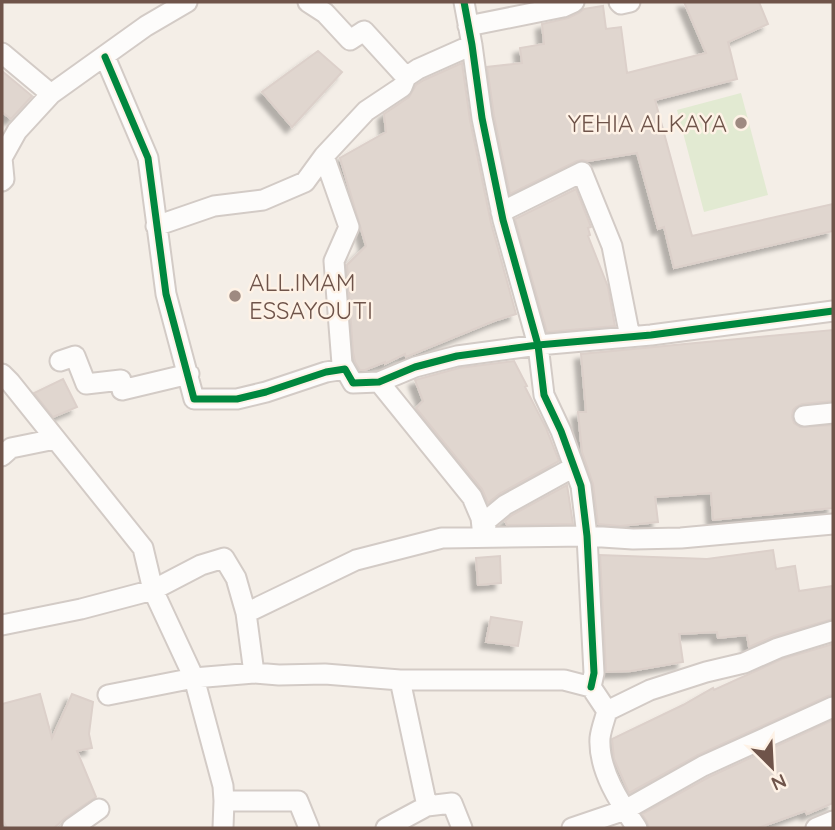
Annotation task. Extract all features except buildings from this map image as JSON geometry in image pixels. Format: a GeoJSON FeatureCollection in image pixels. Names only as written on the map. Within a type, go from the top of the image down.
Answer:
{"type":"FeatureCollection","features":[{"type":"Feature","properties":{"kind":"street"},"geometry":{"type":"LineString","coordinates":[[2,181],[2,158],[17,131],[51,94],[146,26],[187,2]]}},
{"type":"Feature","properties":{"kind":"street"},"geometry":{"type":"LineString","coordinates":[[308,2],[325,13],[350,40],[364,31],[406,78]]}},
{"type":"Feature","properties":{"kind":"street"},"geometry":{"type":"LineString","coordinates":[[464,2],[482,118],[501,212],[538,345],[544,395],[561,431],[581,486],[587,536],[594,673],[591,687]]}},
{"type":"Feature","properties":{"kind":"street"},"geometry":{"type":"LineString","coordinates":[[619,2],[630,2]]}},
{"type":"Feature","properties":{"kind":"street"},"geometry":{"type":"LineString","coordinates":[[156,226],[214,206],[263,200],[305,182],[324,156],[366,111],[402,87],[406,78],[470,36],[566,4]]}},
{"type":"Feature","properties":{"kind":"street"},"geometry":{"type":"LineString","coordinates":[[2,53],[51,94]]}},
{"type":"Feature","properties":{"kind":"street"},"geometry":{"type":"LineString","coordinates":[[105,57],[148,158],[166,293],[194,399],[237,399],[326,372],[345,369]]}},
{"type":"Feature","properties":{"kind":"street"},"geometry":{"type":"LineString","coordinates":[[324,156],[349,227],[334,261],[342,364],[353,383],[379,382],[415,367],[457,356],[833,311]]}},
{"type":"Feature","properties":{"kind":"street"},"geometry":{"type":"LineString","coordinates":[[501,212],[582,172],[612,246],[630,337]]}},
{"type":"Feature","properties":{"kind":"street"},"geometry":{"type":"LineString","coordinates":[[60,361],[75,356],[86,384],[121,380],[122,390],[189,374]]}},
{"type":"Feature","properties":{"kind":"street"},"geometry":{"type":"LineString","coordinates":[[2,374],[144,548],[153,590],[194,678],[223,786],[223,828]]}},
{"type":"Feature","properties":{"kind":"street"},"geometry":{"type":"LineString","coordinates":[[379,382],[472,497],[481,518],[483,537]]}},
{"type":"Feature","properties":{"kind":"street"},"geometry":{"type":"LineString","coordinates":[[804,416],[833,413]]}},
{"type":"Feature","properties":{"kind":"street"},"geometry":{"type":"LineString","coordinates":[[2,456],[11,448],[55,439]]}},
{"type":"Feature","properties":{"kind":"street"},"geometry":{"type":"LineString","coordinates":[[483,537],[487,520],[505,505],[574,467]]}},
{"type":"Feature","properties":{"kind":"street"},"geometry":{"type":"LineString","coordinates":[[246,613],[356,560],[442,538],[681,538],[833,524]]}},
{"type":"Feature","properties":{"kind":"street"},"geometry":{"type":"LineString","coordinates":[[2,625],[153,590],[201,565],[224,558],[236,578],[246,613],[254,673]]}},
{"type":"Feature","properties":{"kind":"street"},"geometry":{"type":"LineString","coordinates":[[607,711],[650,690],[744,663],[778,648],[833,631]]}},
{"type":"Feature","properties":{"kind":"street"},"geometry":{"type":"LineString","coordinates":[[108,695],[194,678],[254,673],[325,674],[400,680],[564,680],[591,687],[607,711],[600,737],[602,758],[614,791],[637,828]]}},
{"type":"Feature","properties":{"kind":"street"},"geometry":{"type":"LineString","coordinates":[[400,680],[427,806]]}},
{"type":"Feature","properties":{"kind":"street"},"geometry":{"type":"LineString","coordinates":[[572,828],[625,810],[704,766],[833,707]]}},
{"type":"Feature","properties":{"kind":"street"},"geometry":{"type":"LineString","coordinates":[[224,801],[298,801],[309,828]]}},
{"type":"Feature","properties":{"kind":"street"},"geometry":{"type":"LineString","coordinates":[[386,828],[427,806],[452,803],[462,828]]}},
{"type":"Feature","properties":{"kind":"street"},"geometry":{"type":"LineString","coordinates":[[72,828],[99,809]]}},
{"type":"Feature","properties":{"kind":"street"},"geometry":{"type":"LineString","coordinates":[[816,828],[833,821]]}},
{"type":"Feature","properties":{"kind":"green space"},"geometry":{"type":"Polygon","coordinates":[[[741,93],[768,195],[704,212],[677,110],[741,93]]]}},
{"type":"Feature","properties":{"kind":"cycle path"},"geometry":{"type":"LineString","coordinates":[[464,2],[482,118],[503,220],[538,345],[544,395],[561,431],[581,486],[587,536],[594,673],[591,687]]}},
{"type":"Feature","properties":{"kind":"cycle path"},"geometry":{"type":"LineString","coordinates":[[105,57],[148,158],[166,294],[194,399],[237,399],[326,372],[345,369],[353,383],[379,382],[415,367],[457,356],[538,345],[651,335],[833,311]]}},
{"type":"Feature","properties":{"kind":"place","name":"YEHIA ALKAYA"},"geometry":{"type":"Point","coordinates":[741,123]}},
{"type":"Feature","properties":{"kind":"place","name":"ALL.IMAM ESSAYOUTI"},"geometry":{"type":"Point","coordinates":[235,296]}}]}
